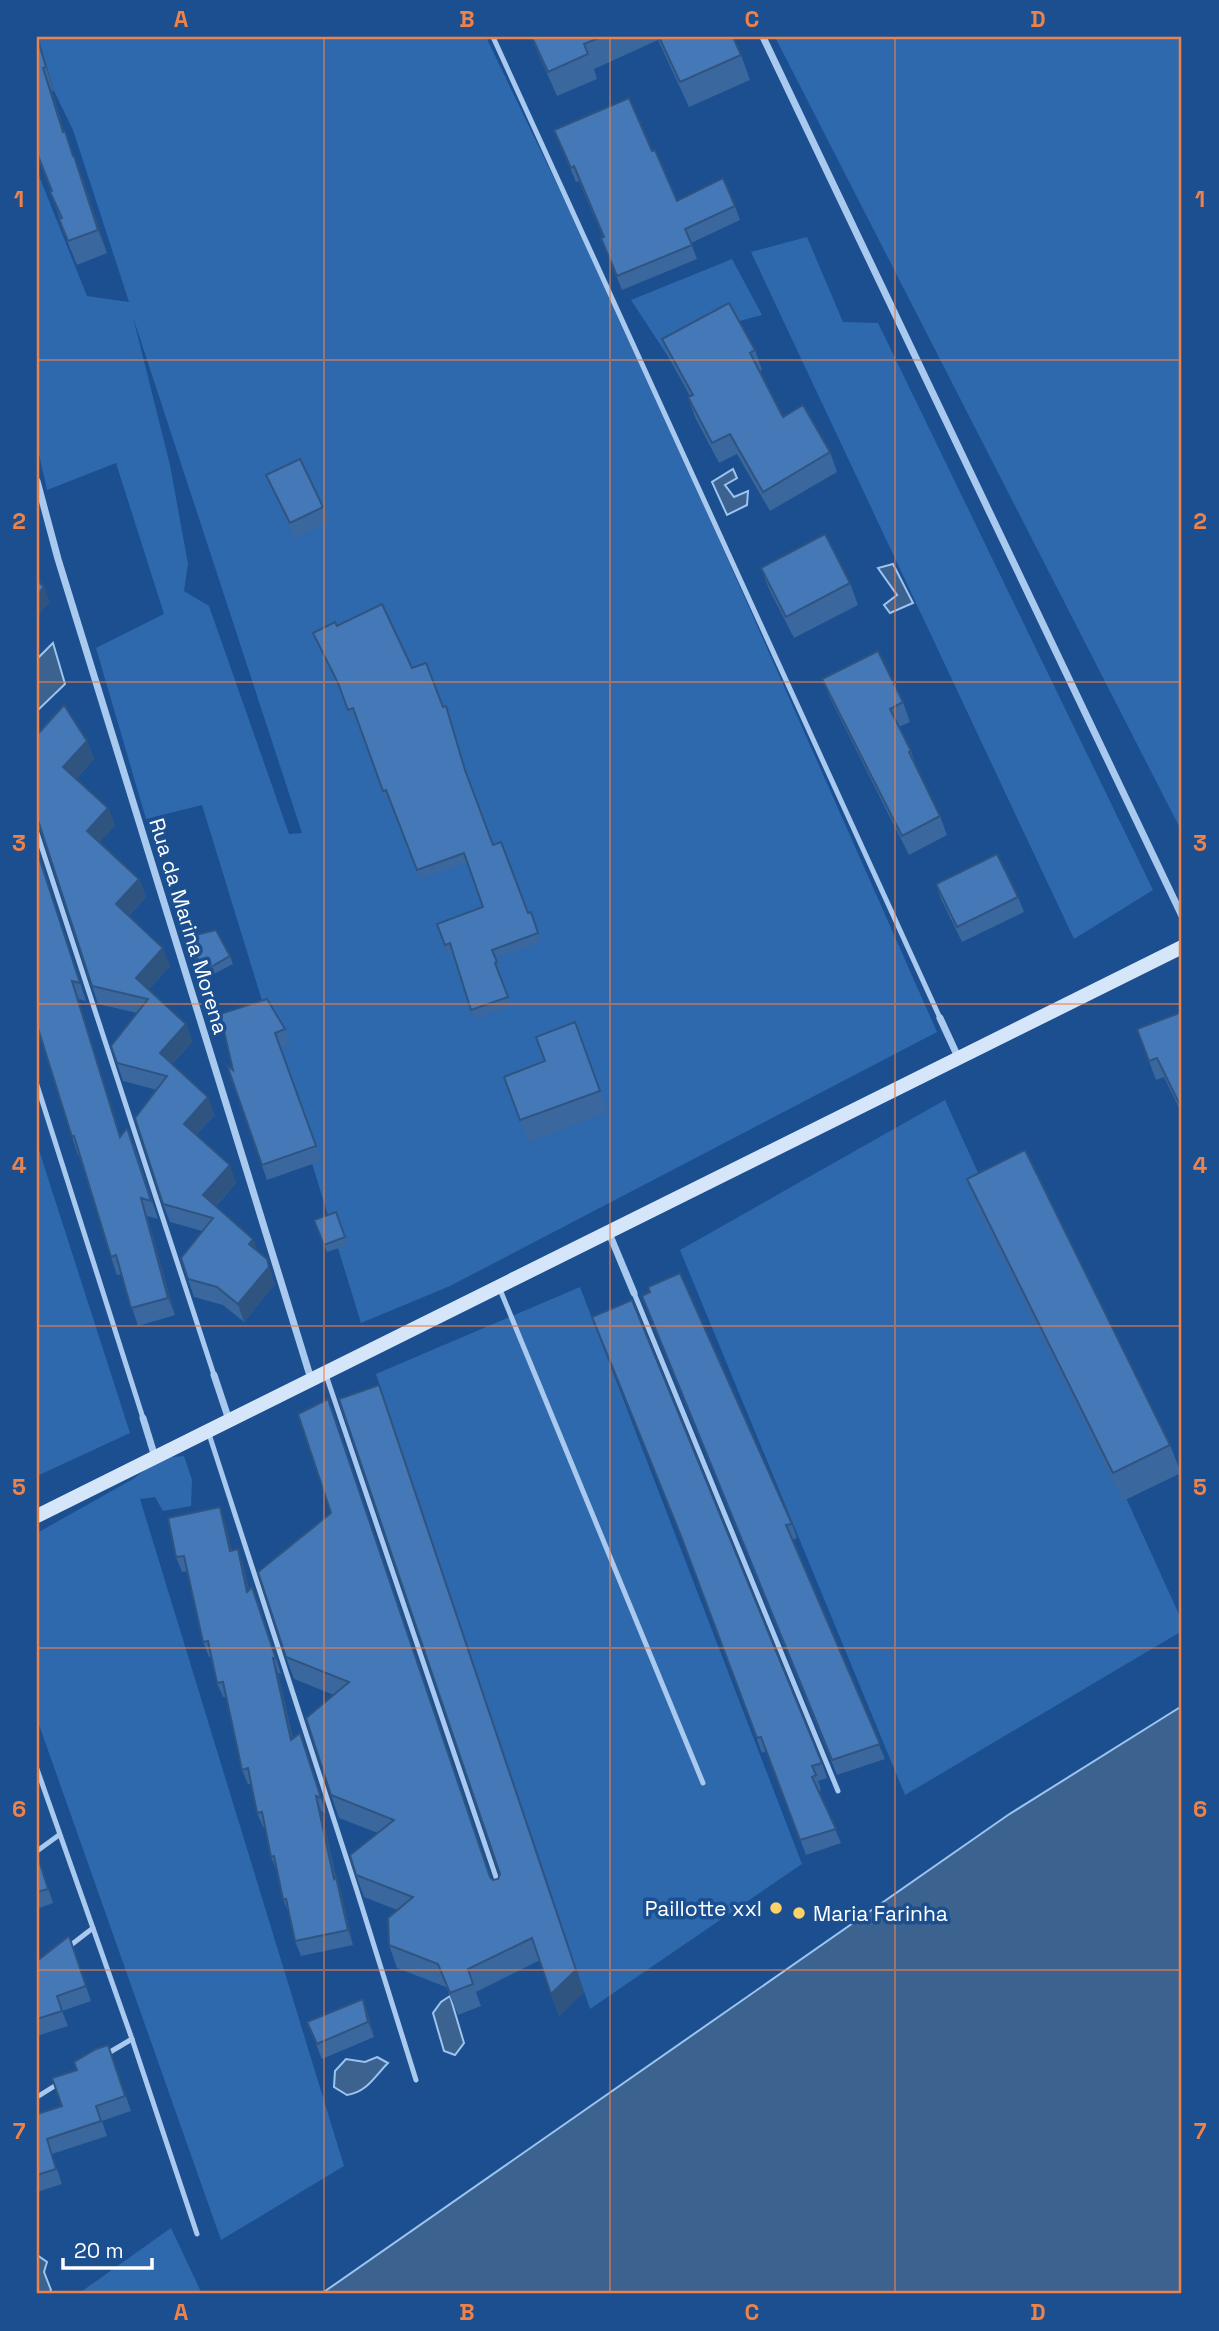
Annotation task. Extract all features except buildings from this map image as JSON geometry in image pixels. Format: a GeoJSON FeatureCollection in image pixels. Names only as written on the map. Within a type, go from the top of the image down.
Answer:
{"type":"FeatureCollection","features":[{"type":"Feature","properties":{"kind":"main road"},"geometry":{"type":"LineString","coordinates":[[37,1516],[1182,947]]}},
{"type":"Feature","properties":{"kind":"street"},"geometry":{"type":"LineString","coordinates":[[763,37],[1182,916]]}},
{"type":"Feature","properties":{"kind":"street","name":"Rua da Marina Morena"},"geometry":{"type":"LineString","coordinates":[[37,481],[62,573],[311,1380]]}},
{"type":"Feature","properties":{"kind":"street"},"geometry":{"type":"LineString","coordinates":[[940,1018],[958,1057]]}},
{"type":"Feature","properties":{"kind":"street"},"geometry":{"type":"LineString","coordinates":[[609,1233],[634,1293]]}},
{"type":"Feature","properties":{"kind":"street"},"geometry":{"type":"LineString","coordinates":[[214,1374],[229,1420]]}},
{"type":"Feature","properties":{"kind":"street"},"geometry":{"type":"LineString","coordinates":[[143,1418],[155,1457]]}},
{"type":"Feature","properties":{"kind":"lane"},"geometry":{"type":"LineString","coordinates":[[493,37],[940,1018]]}},
{"type":"Feature","properties":{"kind":"lane"},"geometry":{"type":"LineString","coordinates":[[37,833],[214,1374]]}},
{"type":"Feature","properties":{"kind":"lane"},"geometry":{"type":"LineString","coordinates":[[37,1084],[143,1418]]}},
{"type":"Feature","properties":{"kind":"lane"},"geometry":{"type":"LineString","coordinates":[[499,1287],[703,1783]]}},
{"type":"Feature","properties":{"kind":"lane"},"geometry":{"type":"LineString","coordinates":[[634,1293],[838,1791]]}},
{"type":"Feature","properties":{"kind":"lane"},"geometry":{"type":"LineString","coordinates":[[325,1372],[503,1898]]}},
{"type":"Feature","properties":{"kind":"lane"},"geometry":{"type":"LineString","coordinates":[[208,1431],[416,2080]]}},
{"type":"Feature","properties":{"kind":"lane"},"geometry":{"type":"LineString","coordinates":[[37,1769],[197,2234]]}},
{"type":"Feature","properties":{"kind":"lane"},"geometry":{"type":"LineString","coordinates":[[37,1851],[59,1835]]}},
{"type":"Feature","properties":{"kind":"lane"},"geometry":{"type":"LineString","coordinates":[[65,1950],[93,1928]]}},
{"type":"Feature","properties":{"kind":"lane"},"geometry":{"type":"LineString","coordinates":[[96,2061],[132,2039]]}},
{"type":"Feature","properties":{"kind":"lane"},"geometry":{"type":"LineString","coordinates":[[37,2097],[72,2075]]}},
{"type":"Feature","properties":{"kind":"shaded area"},"geometry":{"type":"Polygon","coordinates":[[[38,37],[486,37],[616,307],[937,1032],[450,1286],[361,1323],[202,805],[146,819],[96,648],[164,614],[116,463],[47,490],[37,445],[37,171],[87,296],[129,302],[73,130],[54,91],[38,37]],[[133,317],[170,465],[188,564],[184,591],[209,606],[289,834],[302,833],[133,317]]]}},
{"type":"Feature","properties":{"kind":"shaded area"},"geometry":{"type":"Polygon","coordinates":[[[775,37],[1182,37],[1182,832],[775,37]]]}},
{"type":"Feature","properties":{"kind":"shaded area"},"geometry":{"type":"Polygon","coordinates":[[[807,237],[843,322],[878,323],[1153,890],[1074,939],[751,252],[807,237]]]}},
{"type":"Feature","properties":{"kind":"shaded area"},"geometry":{"type":"Polygon","coordinates":[[[732,259],[762,315],[736,322],[669,358],[631,300],[732,259]]]}},
{"type":"Feature","properties":{"kind":"shaded area"},"geometry":{"type":"Polygon","coordinates":[[[733,469],[737,478],[725,485],[734,497],[748,491],[747,505],[727,515],[712,482],[733,469]]]}},
{"type":"Feature","properties":{"kind":"shaded area"},"geometry":{"type":"Polygon","coordinates":[[[893,564],[913,603],[890,613],[884,605],[897,595],[878,568],[893,564]]]}},
{"type":"Feature","properties":{"kind":"shaded area"},"geometry":{"type":"Polygon","coordinates":[[[53,643],[65,684],[37,711],[37,659],[53,643]]]}},
{"type":"Feature","properties":{"kind":"shaded area"},"geometry":{"type":"Polygon","coordinates":[[[945,1100],[1182,1621],[1182,1631],[905,1795],[680,1250],[945,1100]]]}},
{"type":"Feature","properties":{"kind":"shaded area"},"geometry":{"type":"Polygon","coordinates":[[[37,1144],[130,1433],[37,1476],[37,1144]]]}},
{"type":"Feature","properties":{"kind":"shaded area"},"geometry":{"type":"Polygon","coordinates":[[[580,1287],[802,1864],[590,2009],[376,1374],[580,1287]]]}},
{"type":"Feature","properties":{"kind":"shaded area"},"geometry":{"type":"Polygon","coordinates":[[[184,1456],[192,1480],[191,1506],[163,1511],[155,1497],[140,1499],[344,2166],[221,2240],[37,1719],[37,1533],[133,1479],[161,1458],[184,1456]]]}},
{"type":"Feature","properties":{"kind":"shaded area"},"geometry":{"type":"Polygon","coordinates":[[[1182,1706],[1182,2294],[321,2294],[1008,1815],[1182,1706]]]}},
{"type":"Feature","properties":{"kind":"shaded area"},"geometry":{"type":"Polygon","coordinates":[[[450,1996],[464,2043],[455,2055],[444,2051],[433,2013],[441,2002],[450,1996]]]}},
{"type":"Feature","properties":{"kind":"shaded area"},"geometry":{"type":"Polygon","coordinates":[[[377,2057],[388,2063],[360,2091],[347,2095],[334,2087],[335,2071],[346,2059],[365,2062],[377,2057]]]}},
{"type":"Feature","properties":{"kind":"shaded area"},"geometry":{"type":"Polygon","coordinates":[[[171,2228],[202,2294],[78,2294],[171,2228]]]}},
{"type":"Feature","properties":{"kind":"shaded area"},"geometry":{"type":"Polygon","coordinates":[[[37,2255],[47,2262],[44,2272],[51,2290],[49,2294],[37,2294],[37,2255]]]}},
{"type":"Feature","properties":{"kind":"place","name":"Paillotte xxl"},"geometry":{"type":"Point","coordinates":[776,1908]}},
{"type":"Feature","properties":{"kind":"place","name":"Maria Farinha"},"geometry":{"type":"Point","coordinates":[799,1913]}}]}
